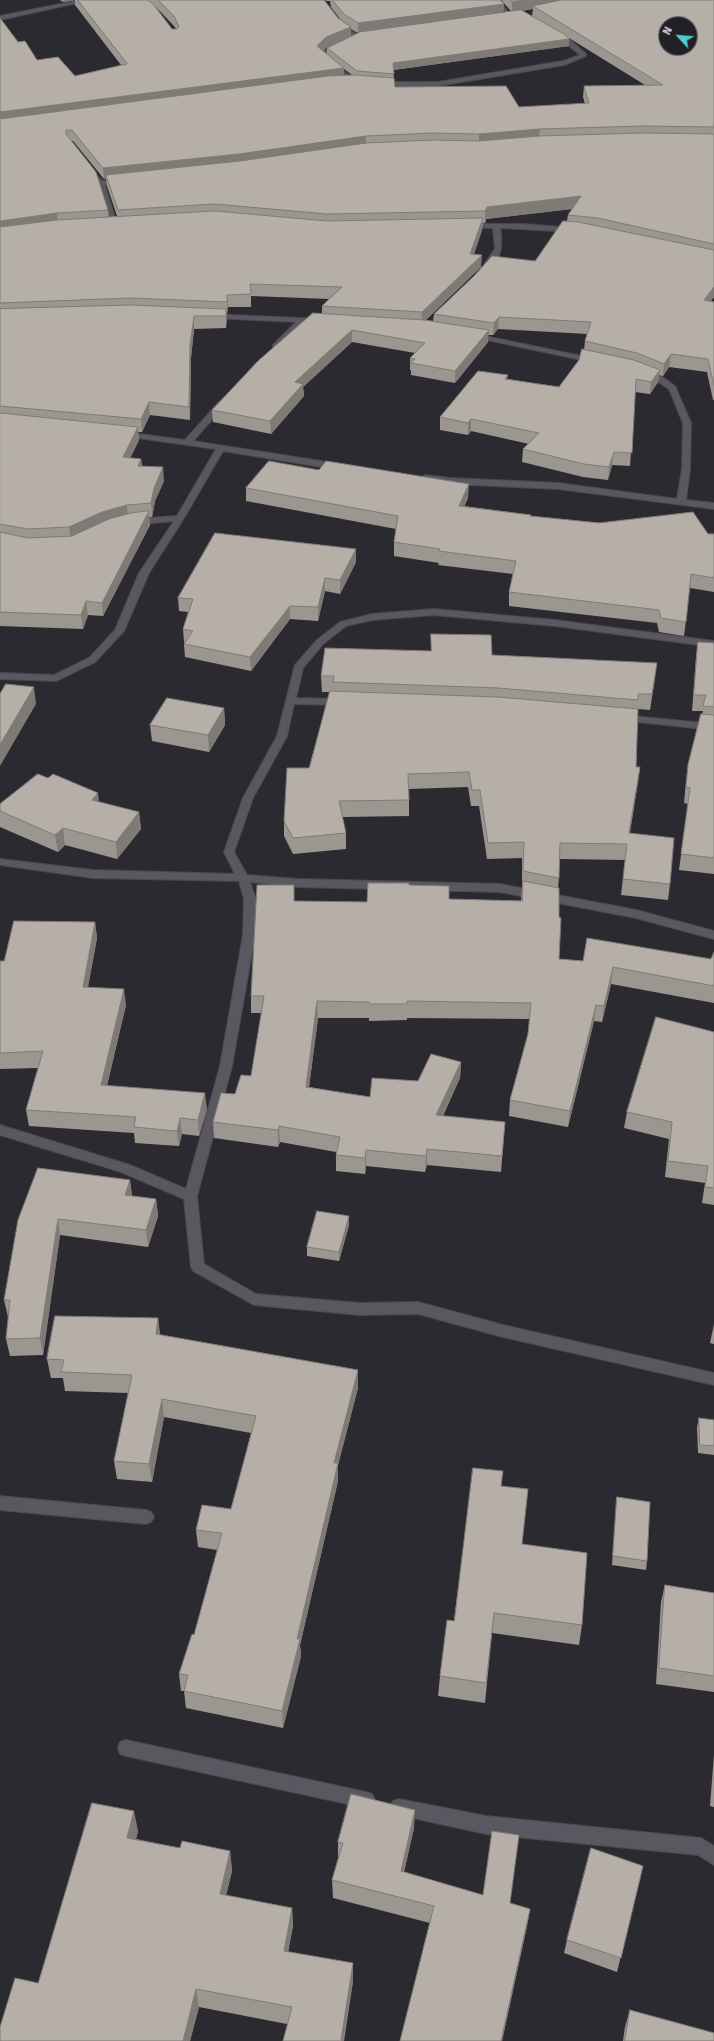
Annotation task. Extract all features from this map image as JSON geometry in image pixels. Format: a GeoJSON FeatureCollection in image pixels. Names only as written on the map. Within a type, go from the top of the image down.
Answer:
{"type":"FeatureCollection","features":[{"type":"Feature","properties":{"kind":"street"},"geometry":{"type":"LineString","coordinates":[[0,18],[88,0]]}},
{"type":"Feature","properties":{"kind":"street"},"geometry":{"type":"LineString","coordinates":[[321,0],[329,5],[341,26],[356,37],[364,36]]}},
{"type":"Feature","properties":{"kind":"street"},"geometry":{"type":"LineString","coordinates":[[496,0],[513,16],[503,18]]}},
{"type":"Feature","properties":{"kind":"street"},"geometry":{"type":"LineString","coordinates":[[376,83],[438,84],[564,63],[584,55],[566,39],[547,28]]}},
{"type":"Feature","properties":{"kind":"street"},"geometry":{"type":"LineString","coordinates":[[354,82],[322,56],[328,50],[353,42],[356,37]]}},
{"type":"Feature","properties":{"kind":"street"},"geometry":{"type":"LineString","coordinates":[[341,82],[362,82]]}},
{"type":"Feature","properties":{"kind":"street"},"geometry":{"type":"LineString","coordinates":[[92,172],[101,183],[115,224]]}},
{"type":"Feature","properties":{"kind":"street"},"geometry":{"type":"LineString","coordinates":[[101,183],[129,180]]}},
{"type":"Feature","properties":{"kind":"street"},"geometry":{"type":"LineString","coordinates":[[460,226],[558,228],[585,232]]}},
{"type":"Feature","properties":{"kind":"street"},"geometry":{"type":"LineString","coordinates":[[479,275],[496,257],[500,244],[496,226]]}},
{"type":"Feature","properties":{"kind":"street"},"geometry":{"type":"LineString","coordinates":[[203,316],[324,321]]}},
{"type":"Feature","properties":{"kind":"street"},"geometry":{"type":"LineString","coordinates":[[269,355],[301,321]]}},
{"type":"Feature","properties":{"kind":"street"},"geometry":{"type":"LineString","coordinates":[[464,334],[605,362]]}},
{"type":"Feature","properties":{"kind":"street"},"geometry":{"type":"LineString","coordinates":[[635,369],[655,376],[672,388],[687,423],[686,469],[681,503]]}},
{"type":"Feature","properties":{"kind":"street"},"geometry":{"type":"LineString","coordinates":[[188,441],[231,395]]}},
{"type":"Feature","properties":{"kind":"street"},"geometry":{"type":"LineString","coordinates":[[117,433],[188,441],[220,449],[350,468]]}},
{"type":"Feature","properties":{"kind":"street"},"geometry":{"type":"LineString","coordinates":[[0,676],[56,678],[92,660],[119,631],[144,573],[180,518],[220,449]]}},
{"type":"Feature","properties":{"kind":"street"},"geometry":{"type":"LineString","coordinates":[[419,477],[450,481],[558,486],[681,503],[714,506]]}},
{"type":"Feature","properties":{"kind":"street"},"geometry":{"type":"LineString","coordinates":[[125,524],[180,518]]}},
{"type":"Feature","properties":{"kind":"street"},"geometry":{"type":"LineString","coordinates":[[714,644],[555,623],[434,612],[372,617],[342,624],[320,642],[298,667],[282,736],[248,798],[229,852],[243,878],[250,899],[249,935],[226,1066],[190,1196],[198,1267],[254,1299],[360,1309],[418,1308],[503,1331],[714,1379]]}},
{"type":"Feature","properties":{"kind":"street"},"geometry":{"type":"LineString","coordinates":[[291,701],[358,702]]}},
{"type":"Feature","properties":{"kind":"street"},"geometry":{"type":"LineString","coordinates":[[613,717],[714,727]]}},
{"type":"Feature","properties":{"kind":"street"},"geometry":{"type":"LineString","coordinates":[[0,862],[93,874],[243,878],[298,883],[500,888],[636,914],[714,935]]}},
{"type":"Feature","properties":{"kind":"street"},"geometry":{"type":"LineString","coordinates":[[0,1130],[125,1168],[190,1196]]}},
{"type":"Feature","properties":{"kind":"street"},"geometry":{"type":"LineString","coordinates":[[0,1503],[146,1517]]}},
{"type":"Feature","properties":{"kind":"street"},"geometry":{"type":"LineString","coordinates":[[126,1748],[486,1826],[701,1847],[714,1856]]}},
{"type":"Feature","properties":{"kind":"building"},"geometry":{"type":"Polygon","coordinates":[[[78,0],[148,0],[153,4],[172,29],[177,29],[179,27],[174,16],[158,0],[324,0],[338,18],[351,27],[326,37],[317,46],[344,68],[0,112],[0,18],[18,42],[25,41],[37,60],[58,57],[75,76],[127,64],[78,0]]]}},
{"type":"Feature","properties":{"kind":"building"},"geometry":{"type":"Polygon","coordinates":[[[333,0],[500,0],[504,4],[358,23],[344,14],[333,0]]]}},
{"type":"Feature","properties":{"kind":"building"},"geometry":{"type":"Polygon","coordinates":[[[510,0],[526,0],[512,2],[510,0]]]}},
{"type":"Feature","properties":{"kind":"building"},"geometry":{"type":"Polygon","coordinates":[[[562,0],[714,0],[714,127],[642,126],[540,129],[479,134],[433,133],[366,136],[239,154],[103,168],[72,130],[66,130],[66,134],[96,172],[108,210],[57,213],[0,221],[0,119],[328,76],[354,75],[394,78],[395,87],[506,86],[519,107],[589,103],[584,86],[663,85],[533,6],[562,0]]]}},
{"type":"Feature","properties":{"kind":"building"},"geometry":{"type":"Polygon","coordinates":[[[521,10],[564,34],[569,39],[393,63],[394,74],[357,71],[327,48],[360,32],[521,10]]]}},
{"type":"Feature","properties":{"kind":"building"},"geometry":{"type":"Polygon","coordinates":[[[642,133],[714,134],[714,244],[598,218],[568,215],[581,196],[487,207],[485,211],[327,214],[215,204],[118,210],[106,175],[240,161],[366,143],[433,140],[479,141],[540,136],[642,133]]]}},
{"type":"Feature","properties":{"kind":"building"},"geometry":{"type":"Polygon","coordinates":[[[215,211],[327,221],[483,218],[470,254],[482,255],[422,312],[322,306],[342,287],[250,284],[251,294],[227,295],[227,302],[131,298],[0,303],[0,227],[57,220],[215,211]]]}},
{"type":"Feature","properties":{"kind":"building"},"geometry":{"type":"Polygon","coordinates":[[[563,221],[578,222],[714,250],[714,287],[704,300],[714,302],[714,386],[708,359],[671,354],[664,364],[637,353],[585,341],[591,322],[499,317],[494,323],[434,314],[474,276],[492,256],[535,261],[563,221]]]}},
{"type":"Feature","properties":{"kind":"building"},"geometry":{"type":"Polygon","coordinates":[[[131,305],[226,309],[226,316],[194,316],[190,345],[189,407],[149,402],[141,419],[0,406],[0,309],[131,305]]]}},
{"type":"Feature","properties":{"kind":"building"},"geometry":{"type":"Polygon","coordinates":[[[313,313],[424,320],[489,330],[455,371],[411,363],[415,359],[410,358],[425,343],[352,330],[295,382],[303,384],[270,421],[212,410],[258,361],[313,313]]]}},
{"type":"Feature","properties":{"kind":"building"},"geometry":{"type":"Polygon","coordinates":[[[582,349],[634,360],[660,370],[651,382],[636,379],[632,453],[614,452],[609,467],[584,464],[523,449],[539,433],[471,419],[468,423],[440,417],[478,371],[508,375],[505,379],[559,387],[579,360],[582,349]]]}},
{"type":"Feature","properties":{"kind":"building"},"geometry":{"type":"Polygon","coordinates":[[[0,413],[138,427],[123,457],[141,459],[138,466],[163,467],[154,488],[151,503],[127,505],[102,512],[69,527],[28,529],[0,524],[0,413]]]}},
{"type":"Feature","properties":{"kind":"building"},"geometry":{"type":"Polygon","coordinates":[[[269,461],[319,470],[326,461],[469,484],[459,506],[531,515],[530,516],[599,523],[693,512],[708,534],[714,534],[714,578],[691,574],[686,622],[661,618],[659,610],[509,592],[516,561],[439,551],[440,549],[394,542],[398,516],[246,488],[269,461]]]}},
{"type":"Feature","properties":{"kind":"building"},"geometry":{"type":"Polygon","coordinates":[[[149,511],[102,603],[86,601],[81,615],[0,612],[0,532],[28,538],[72,536],[109,519],[131,513],[149,511]]]}},
{"type":"Feature","properties":{"kind":"building"},"geometry":{"type":"Polygon","coordinates":[[[215,533],[356,549],[340,580],[325,578],[318,607],[290,606],[250,657],[184,644],[193,631],[183,629],[193,599],[178,598],[215,533]]]}},
{"type":"Feature","properties":{"kind":"building"},"geometry":{"type":"Polygon","coordinates":[[[431,634],[491,635],[492,655],[657,663],[652,694],[638,694],[638,700],[498,688],[333,682],[334,676],[321,676],[325,648],[431,651],[431,634]]]}},
{"type":"Feature","properties":{"kind":"building"},"geometry":{"type":"Polygon","coordinates":[[[698,642],[714,643],[714,707],[703,706],[706,695],[694,695],[698,642]]]}},
{"type":"Feature","properties":{"kind":"building"},"geometry":{"type":"Polygon","coordinates":[[[6,684],[34,687],[0,745],[0,694],[6,684]]]}},
{"type":"Feature","properties":{"kind":"building"},"geometry":{"type":"Polygon","coordinates":[[[330,691],[498,697],[638,709],[636,767],[640,767],[629,833],[674,838],[670,884],[623,879],[627,844],[560,843],[559,878],[523,871],[524,842],[488,843],[480,790],[472,790],[469,772],[408,774],[409,800],[339,801],[346,833],[293,838],[284,821],[287,768],[309,768],[330,691]]]}},
{"type":"Feature","properties":{"kind":"building"},"geometry":{"type":"Polygon","coordinates":[[[167,698],[224,708],[208,735],[150,725],[167,698]]]}},
{"type":"Feature","properties":{"kind":"building"},"geometry":{"type":"Polygon","coordinates":[[[701,714],[714,715],[714,858],[681,854],[690,788],[686,787],[688,765],[701,714]]]}},
{"type":"Feature","properties":{"kind":"building"},"geometry":{"type":"Polygon","coordinates":[[[38,774],[48,778],[53,774],[98,793],[92,800],[139,812],[116,842],[63,828],[55,835],[0,811],[0,804],[38,774]]]}},
{"type":"Feature","properties":{"kind":"building"},"geometry":{"type":"Polygon","coordinates":[[[523,881],[559,888],[559,917],[561,918],[559,959],[583,961],[587,938],[711,959],[714,952],[714,986],[613,967],[604,1006],[596,1005],[570,1111],[510,1100],[528,1034],[531,1003],[407,1001],[407,1004],[369,1004],[369,1002],[317,1001],[306,1087],[370,1097],[372,1078],[418,1081],[431,1054],[461,1062],[436,1115],[505,1122],[502,1156],[427,1149],[426,1156],[366,1150],[365,1158],[336,1155],[340,1137],[279,1126],[278,1130],[213,1122],[221,1093],[235,1094],[241,1075],[251,1076],[264,996],[251,996],[257,885],[294,885],[294,901],[367,902],[368,883],[409,883],[409,885],[449,886],[449,899],[522,901],[523,881]]]}},
{"type":"Feature","properties":{"kind":"building"},"geometry":{"type":"Polygon","coordinates":[[[14,921],[95,922],[83,987],[124,989],[101,1085],[205,1093],[198,1120],[180,1118],[177,1131],[134,1127],[136,1117],[26,1110],[43,1051],[0,1053],[0,961],[4,961],[14,921]]]}},
{"type":"Feature","properties":{"kind":"building"},"geometry":{"type":"Polygon","coordinates":[[[656,1017],[714,1032],[714,1188],[705,1187],[708,1166],[668,1161],[672,1122],[627,1112],[656,1017]]]}},
{"type":"Feature","properties":{"kind":"building"},"geometry":{"type":"Polygon","coordinates":[[[38,1168],[130,1180],[125,1195],[156,1199],[146,1230],[58,1219],[40,1338],[6,1339],[10,1300],[4,1300],[18,1220],[38,1168]]]}},
{"type":"Feature","properties":{"kind":"building"},"geometry":{"type":"Polygon","coordinates":[[[317,1211],[349,1216],[339,1252],[307,1247],[317,1211]]]}},
{"type":"Feature","properties":{"kind":"building"},"geometry":{"type":"Polygon","coordinates":[[[55,1316],[158,1318],[156,1334],[358,1370],[334,1463],[338,1463],[297,1639],[300,1639],[282,1711],[184,1691],[188,1675],[179,1674],[192,1634],[194,1635],[222,1533],[196,1530],[202,1505],[231,1509],[256,1416],[162,1399],[149,1464],[114,1461],[132,1375],[61,1372],[64,1360],[47,1359],[55,1316]]]}},
{"type":"Feature","properties":{"kind":"building"},"geometry":{"type":"Polygon","coordinates":[[[699,1418],[714,1420],[714,1446],[700,1445],[699,1418]]]}},
{"type":"Feature","properties":{"kind":"building"},"geometry":{"type":"Polygon","coordinates":[[[473,1468],[503,1471],[501,1486],[528,1489],[522,1544],[587,1553],[582,1625],[494,1613],[486,1683],[440,1676],[447,1620],[454,1621],[473,1468]]]}},
{"type":"Feature","properties":{"kind":"building"},"geometry":{"type":"Polygon","coordinates":[[[617,1497],[650,1502],[647,1561],[613,1556],[617,1497]]]}},
{"type":"Feature","properties":{"kind":"building"},"geometry":{"type":"Polygon","coordinates":[[[665,1585],[714,1593],[714,1676],[659,1668],[665,1585]]]}},
{"type":"Feature","properties":{"kind":"building"},"geometry":{"type":"Polygon","coordinates":[[[351,1794],[415,1810],[401,1871],[483,1895],[492,1831],[519,1835],[510,1903],[530,1909],[501,2041],[400,2041],[434,1906],[332,1880],[343,1843],[338,1842],[351,1794]]]}},
{"type":"Feature","properties":{"kind":"building"},"geometry":{"type":"Polygon","coordinates":[[[92,1803],[134,1811],[127,1838],[180,1848],[182,1841],[230,1851],[220,1894],[292,1908],[284,1951],[353,1963],[341,2040],[344,2041],[283,2041],[292,2007],[196,1989],[183,2041],[0,2041],[0,2027],[15,1978],[38,1983],[92,1803]]]}},
{"type":"Feature","properties":{"kind":"building"},"geometry":{"type":"Polygon","coordinates":[[[591,1848],[643,1866],[621,1958],[567,1940],[591,1848]]]}},
{"type":"Feature","properties":{"kind":"building"},"geometry":{"type":"Polygon","coordinates":[[[630,2010],[714,2033],[714,2041],[625,2041],[630,2010]]]}}]}
